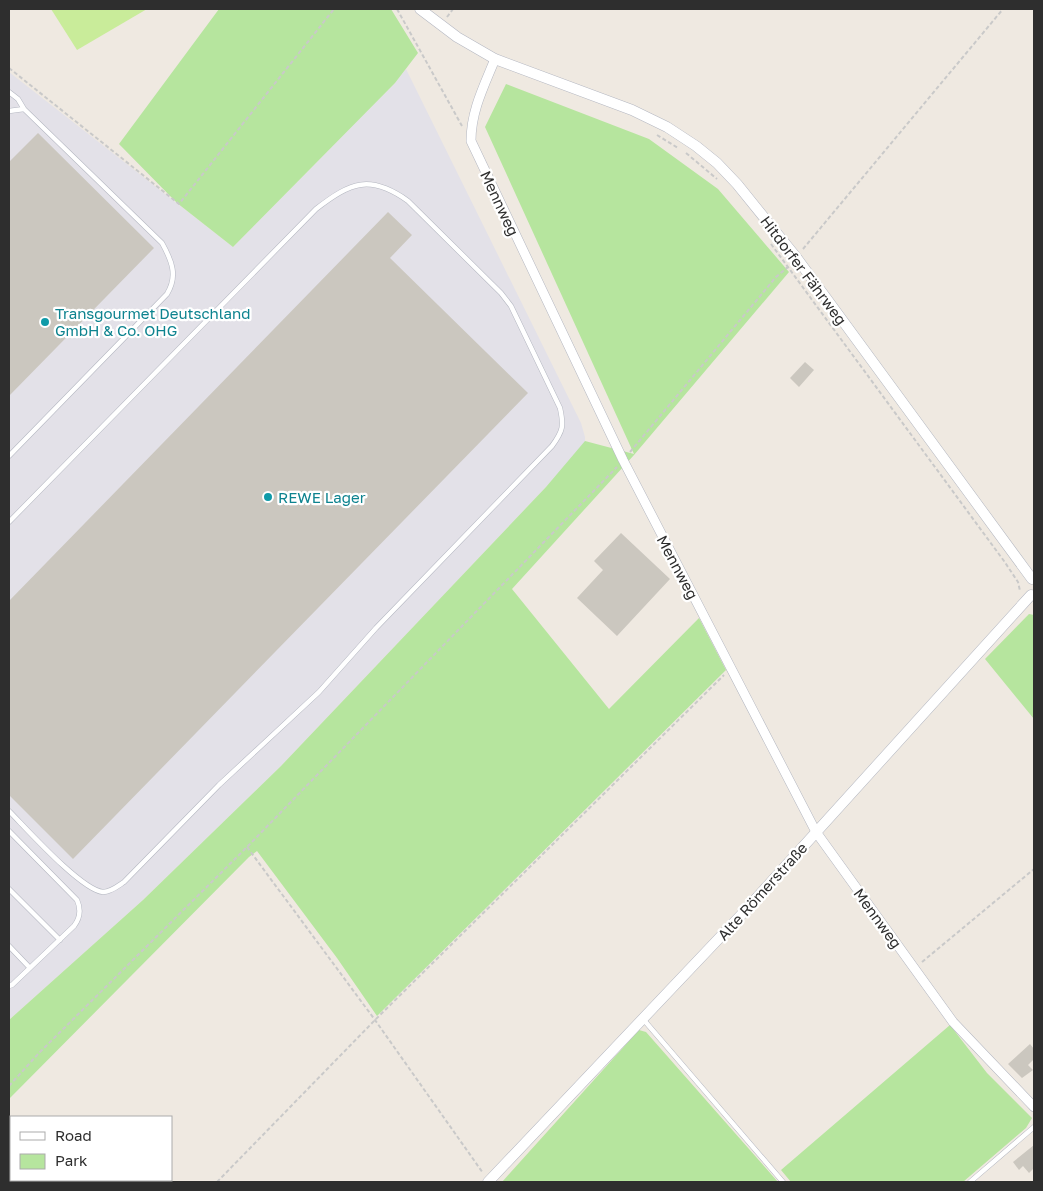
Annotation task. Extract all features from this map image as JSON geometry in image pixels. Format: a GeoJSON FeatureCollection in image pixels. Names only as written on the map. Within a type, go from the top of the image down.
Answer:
{"type":"FeatureCollection","features":[{"type":"Feature","properties":{"kind":"street"},"geometry":{"type":"LineString","coordinates":[[420,9],[457,37],[495,59],[477,101],[471,128],[471,141]]}},
{"type":"Feature","properties":{"kind":"street","name":"Hitdorfer Fährweg"},"geometry":{"type":"LineString","coordinates":[[495,59],[632,110],[668,127],[696,146],[737,184],[796,257],[1033,578]]}},
{"type":"Feature","properties":{"kind":"street","name":"Mennweg"},"geometry":{"type":"LineString","coordinates":[[471,141],[623,460],[816,832],[962,1032],[1034,1107]]}},
{"type":"Feature","properties":{"kind":"street"},"geometry":{"type":"LineString","coordinates":[[1030,598],[1028,587],[1033,578]]}},
{"type":"Feature","properties":{"kind":"street","name":"Alte Römerstraße"},"geometry":{"type":"LineString","coordinates":[[489,1182],[737,919],[1030,598]]}},
{"type":"Feature","properties":{"kind":"lane"},"geometry":{"type":"LineString","coordinates":[[9,92],[162,243],[170,257],[173,278],[172,286],[167,294],[9,456]]}},
{"type":"Feature","properties":{"kind":"lane"},"geometry":{"type":"LineString","coordinates":[[9,111],[24,108]]}},
{"type":"Feature","properties":{"kind":"lane"},"geometry":{"type":"LineString","coordinates":[[9,522],[316,209],[348,187],[374,184],[395,192],[408,201],[501,293],[517,317],[560,408],[563,427],[561,434],[552,446],[376,628],[319,692],[220,785],[124,882],[104,892],[94,889],[71,872],[9,811]]}},
{"type":"Feature","properties":{"kind":"lane"},"geometry":{"type":"LineString","coordinates":[[9,831],[77,900],[80,912],[79,920],[60,940],[9,986]]}},
{"type":"Feature","properties":{"kind":"lane"},"geometry":{"type":"LineString","coordinates":[[9,889],[60,940]]}},
{"type":"Feature","properties":{"kind":"lane"},"geometry":{"type":"LineString","coordinates":[[9,946],[30,968]]}},
{"type":"Feature","properties":{"kind":"lane"},"geometry":{"type":"LineString","coordinates":[[643,1019],[783,1182]]}},
{"type":"Feature","properties":{"kind":"lane"},"geometry":{"type":"LineString","coordinates":[[970,1182],[1034,1127]]}},
{"type":"Feature","properties":{"kind":"path"},"geometry":{"type":"LineString","coordinates":[[9,68],[179,204],[334,9]]}},
{"type":"Feature","properties":{"kind":"path"},"geometry":{"type":"LineString","coordinates":[[397,9],[471,141]]}},
{"type":"Feature","properties":{"kind":"path"},"geometry":{"type":"LineString","coordinates":[[9,1086],[247,847],[623,460],[1004,9]]}},
{"type":"Feature","properties":{"kind":"path"},"geometry":{"type":"LineString","coordinates":[[654,133],[678,148]]}},
{"type":"Feature","properties":{"kind":"path"},"geometry":{"type":"LineString","coordinates":[[686,153],[721,184]]}},
{"type":"Feature","properties":{"kind":"path"},"geometry":{"type":"LineString","coordinates":[[771,244],[1004,561],[1018,582],[1021,594],[1030,598]]}},
{"type":"Feature","properties":{"kind":"path"},"geometry":{"type":"LineString","coordinates":[[217,1182],[375,1020],[731,668]]}},
{"type":"Feature","properties":{"kind":"path"},"geometry":{"type":"LineString","coordinates":[[247,847],[375,1020],[489,1182]]}},
{"type":"Feature","properties":{"kind":"path"},"geometry":{"type":"LineString","coordinates":[[914,968],[1034,869]]}},
{"type":"Feature","properties":{"kind":"shaded area"},"geometry":{"type":"Polygon","coordinates":[[[406,69],[581,423],[585,437],[585,446],[281,766],[143,900],[9,1020],[9,72],[233,247],[395,83],[406,69]]]}},
{"type":"Feature","properties":{"kind":"green space"},"geometry":{"type":"Polygon","coordinates":[[[51,9],[147,9],[77,50],[51,9]]]}},
{"type":"Feature","properties":{"kind":"green space"},"geometry":{"type":"Polygon","coordinates":[[[219,9],[391,9],[418,53],[395,83],[233,247],[177,203],[119,144],[219,9]]]}},
{"type":"Feature","properties":{"kind":"green space"},"geometry":{"type":"Polygon","coordinates":[[[506,84],[649,139],[718,189],[789,272],[634,455],[512,589],[609,709],[699,618],[726,670],[377,1016],[337,958],[257,851],[9,1099],[9,1020],[143,900],[281,766],[546,487],[585,441],[634,454],[485,127],[506,84]]]}},
{"type":"Feature","properties":{"kind":"green space"},"geometry":{"type":"Polygon","coordinates":[[[1029,614],[1034,615],[1034,719],[985,659],[1029,614]]]}},
{"type":"Feature","properties":{"kind":"green space"},"geometry":{"type":"Polygon","coordinates":[[[950,1025],[987,1073],[1032,1118],[1026,1128],[963,1182],[791,1182],[781,1170],[950,1025]]]}},
{"type":"Feature","properties":{"kind":"green space"},"geometry":{"type":"Polygon","coordinates":[[[639,1030],[646,1032],[778,1182],[502,1182],[639,1030]]]}},
{"type":"Feature","properties":{"kind":"building","name":"Transgourmet Deutschland GmbH & Co. OHG"},"geometry":{"type":"Polygon","coordinates":[[[38,133],[154,248],[9,396],[9,162],[38,133]]]}},
{"type":"Feature","properties":{"kind":"building","name":"REWE Lager"},"geometry":{"type":"Polygon","coordinates":[[[388,212],[412,235],[390,258],[528,393],[73,859],[9,795],[9,601],[388,212]]]}},
{"type":"Feature","properties":{"kind":"building"},"geometry":{"type":"Polygon","coordinates":[[[805,362],[814,370],[799,387],[790,378],[805,362]]]}},
{"type":"Feature","properties":{"kind":"building"},"geometry":{"type":"Polygon","coordinates":[[[621,533],[670,579],[617,636],[577,598],[603,570],[594,561],[621,533]]]}},
{"type":"Feature","properties":{"kind":"building"},"geometry":{"type":"Polygon","coordinates":[[[1030,1044],[1034,1049],[1034,1059],[1028,1065],[1033,1070],[1022,1078],[1008,1064],[1030,1044]]]}},
{"type":"Feature","properties":{"kind":"building"},"geometry":{"type":"Polygon","coordinates":[[[1034,1145],[1034,1168],[1029,1173],[1023,1166],[1019,1170],[1013,1162],[1034,1145]]]}},
{"type":"Feature","properties":{"kind":"place","name":"Transgourmet Deutschland GmbH & Co. OHG"},"geometry":{"type":"Point","coordinates":[45,322]}},
{"type":"Feature","properties":{"kind":"place","name":"REWE Lager"},"geometry":{"type":"Point","coordinates":[268,497]}}]}
